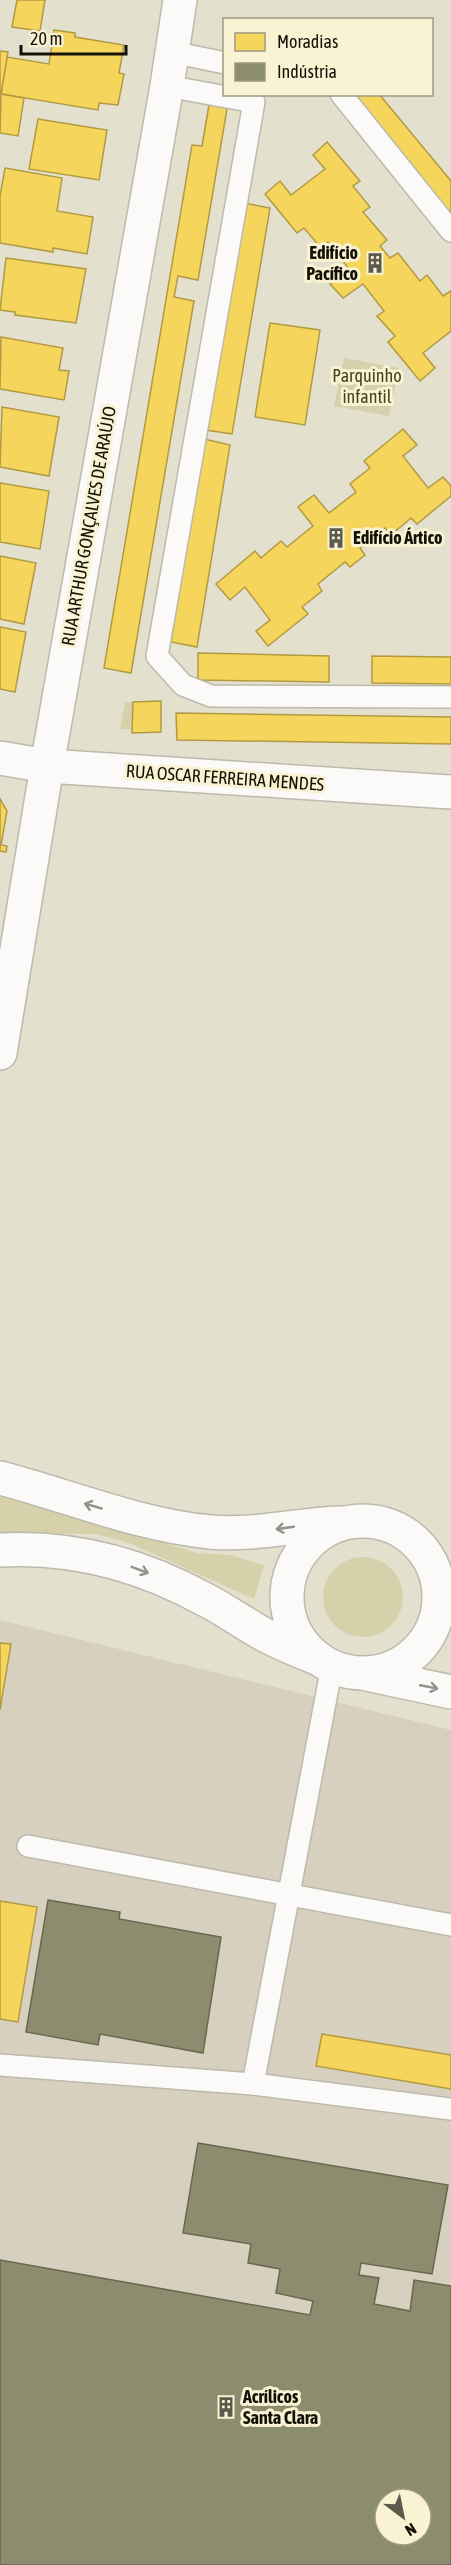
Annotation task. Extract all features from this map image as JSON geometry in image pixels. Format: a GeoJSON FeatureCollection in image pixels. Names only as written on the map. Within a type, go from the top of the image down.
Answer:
{"type":"FeatureCollection","features":[{"type":"Feature","properties":{"kind":"street","name":"RUA ARTHUR GONÇALVES DE ARAÚJO"},"geometry":{"type":"LineString","coordinates":[[0,1053],[47,766],[168,86],[180,0]]}},
{"type":"Feature","properties":{"kind":"street","name":"RUA OSCAR FERREIRA MENDES"},"geometry":{"type":"LineString","coordinates":[[0,758],[47,766],[451,792]]}},
{"type":"Feature","properties":{"kind":"street"},"geometry":{"type":"LineString","coordinates":[[0,1478],[156,1522],[211,1532],[266,1531],[365,1520],[389,1525],[412,1538],[429,1558],[444,1592],[430,1633],[414,1654],[391,1668],[365,1673]]}},
{"type":"Feature","properties":{"kind":"street"},"geometry":{"type":"LineString","coordinates":[[325,1662],[301,1642],[290,1620],[287,1596],[291,1572],[302,1551],[326,1530],[343,1522]]}},
{"type":"Feature","properties":{"kind":"street"},"geometry":{"type":"LineString","coordinates":[[0,1550],[60,1551],[108,1559],[142,1570],[203,1598],[265,1635],[345,1671],[365,1673],[451,1692]]}},
{"type":"Feature","properties":{"kind":"lane"},"geometry":{"type":"LineString","coordinates":[[172,52],[223,63]]}},
{"type":"Feature","properties":{"kind":"lane"},"geometry":{"type":"LineString","coordinates":[[168,86],[254,102],[157,656],[183,685],[211,696],[451,697]]}},
{"type":"Feature","properties":{"kind":"lane"},"geometry":{"type":"LineString","coordinates":[[343,96],[451,231]]}},
{"type":"Feature","properties":{"kind":"lane"},"geometry":{"type":"LineString","coordinates":[[253,2084],[288,1893],[325,1662]]}},
{"type":"Feature","properties":{"kind":"lane"},"geometry":{"type":"LineString","coordinates":[[28,1846],[451,1925]]}},
{"type":"Feature","properties":{"kind":"lane"},"geometry":{"type":"LineString","coordinates":[[0,2065],[253,2084],[451,2109]]}},
{"type":"Feature","properties":{"kind":"shaded area"},"geometry":{"type":"Polygon","coordinates":[[[0,1620],[451,1730],[451,2565],[0,2565],[0,1620]]]}},
{"type":"Feature","properties":{"kind":"green space","name":"Parquinho infantil"},"geometry":{"type":"Polygon","coordinates":[[[344,358],[399,368],[389,416],[334,406],[344,358]]]}},
{"type":"Feature","properties":{"kind":"green space"},"geometry":{"type":"Polygon","coordinates":[[[125,702],[161,705],[157,731],[120,729],[125,702]]]}},
{"type":"Feature","properties":{"kind":"green space"},"geometry":{"type":"Polygon","coordinates":[[[0,1495],[198,1553],[230,1555],[264,1565],[254,1599],[129,1543],[96,1534],[0,1533],[0,1495]]]}},
{"type":"Feature","properties":{"kind":"green space"},"geometry":{"type":"Polygon","coordinates":[[[363,1557],[378,1560],[391,1569],[400,1582],[403,1597],[400,1612],[391,1625],[378,1634],[363,1637],[348,1634],[335,1625],[326,1612],[323,1597],[326,1582],[335,1569],[348,1560],[363,1557]]]}},
{"type":"Feature","properties":{"kind":"building: Moradias"},"geometry":{"type":"Polygon","coordinates":[[[17,0],[45,0],[40,31],[12,27],[17,0]]]}},
{"type":"Feature","properties":{"kind":"building: Moradias"},"geometry":{"type":"Polygon","coordinates":[[[54,30],[75,33],[75,37],[124,45],[119,73],[124,74],[118,105],[99,103],[98,110],[1,94],[7,57],[49,64],[54,30]]]}},
{"type":"Feature","properties":{"kind":"building: Moradias"},"geometry":{"type":"Polygon","coordinates":[[[0,51],[8,52],[1,94],[0,94],[0,51]]]}},
{"type":"Feature","properties":{"kind":"building: Moradias"},"geometry":{"type":"Polygon","coordinates":[[[1,94],[24,98],[18,136],[0,133],[1,94]]]}},
{"type":"Feature","properties":{"kind":"building: Moradias"},"geometry":{"type":"Polygon","coordinates":[[[347,96],[381,96],[451,181],[451,223],[347,96]]]}},
{"type":"Feature","properties":{"kind":"building: Moradias"},"geometry":{"type":"Polygon","coordinates":[[[210,99],[228,103],[198,280],[178,276],[174,297],[194,301],[131,673],[104,668],[192,145],[202,146],[210,99]]]}},
{"type":"Feature","properties":{"kind":"building: Moradias"},"geometry":{"type":"Polygon","coordinates":[[[38,119],[107,130],[99,180],[29,169],[38,119]]]}},
{"type":"Feature","properties":{"kind":"building: Moradias","name":"Edifício Pacífico"},"geometry":{"type":"Polygon","coordinates":[[[327,142],[360,181],[353,186],[370,207],[363,212],[387,240],[380,246],[390,258],[398,253],[420,281],[427,275],[443,296],[451,291],[451,331],[423,353],[435,368],[420,381],[388,342],[395,336],[377,316],[384,311],[363,284],[343,298],[330,284],[349,269],[328,242],[321,248],[304,228],[297,233],[265,194],[280,181],[291,195],[325,169],[313,155],[327,142]]]}},
{"type":"Feature","properties":{"kind":"building: Moradias"},"geometry":{"type":"Polygon","coordinates":[[[5,168],[62,178],[57,211],[93,217],[87,254],[53,248],[53,252],[0,243],[0,196],[5,168]]]}},
{"type":"Feature","properties":{"kind":"building: Moradias"},"geometry":{"type":"Polygon","coordinates":[[[244,203],[270,208],[232,434],[206,430],[244,203]]]}},
{"type":"Feature","properties":{"kind":"building: Moradias"},"geometry":{"type":"Polygon","coordinates":[[[6,258],[86,269],[76,323],[15,315],[15,312],[0,310],[6,258]]]}},
{"type":"Feature","properties":{"kind":"building: Moradias"},"geometry":{"type":"Polygon","coordinates":[[[270,323],[320,330],[305,425],[255,417],[270,323]]]}},
{"type":"Feature","properties":{"kind":"building: Moradias"},"geometry":{"type":"Polygon","coordinates":[[[1,337],[63,348],[59,370],[69,371],[64,400],[0,389],[1,337]]]}},
{"type":"Feature","properties":{"kind":"building: Moradias"},"geometry":{"type":"Polygon","coordinates":[[[2,407],[59,417],[49,476],[0,467],[2,407]]]}},
{"type":"Feature","properties":{"kind":"building: Moradias","name":"Edifício Ártico"},"geometry":{"type":"Polygon","coordinates":[[[403,429],[417,445],[403,456],[428,488],[443,477],[451,486],[451,496],[417,524],[411,518],[391,535],[385,528],[360,548],[365,555],[350,567],[345,562],[318,584],[322,591],[302,607],[308,614],[268,646],[256,631],[270,620],[245,587],[230,600],[216,584],[255,551],[261,558],[281,541],[287,547],[313,526],[298,507],[314,495],[329,513],[356,492],[350,484],[370,468],[364,461],[403,429]]]}},
{"type":"Feature","properties":{"kind":"building: Moradias"},"geometry":{"type":"Polygon","coordinates":[[[204,439],[230,445],[197,647],[171,642],[204,439]]]}},
{"type":"Feature","properties":{"kind":"building: Moradias"},"geometry":{"type":"Polygon","coordinates":[[[0,483],[49,491],[40,549],[0,542],[0,483]]]}},
{"type":"Feature","properties":{"kind":"building: Moradias"},"geometry":{"type":"Polygon","coordinates":[[[0,556],[36,563],[24,624],[0,619],[0,556]]]}},
{"type":"Feature","properties":{"kind":"building: Moradias"},"geometry":{"type":"Polygon","coordinates":[[[0,627],[26,632],[15,692],[0,689],[0,627]]]}},
{"type":"Feature","properties":{"kind":"building: Moradias"},"geometry":{"type":"Polygon","coordinates":[[[198,653],[329,656],[329,682],[198,680],[198,653]]]}},
{"type":"Feature","properties":{"kind":"building: Moradias"},"geometry":{"type":"Polygon","coordinates":[[[372,656],[451,657],[451,684],[372,683],[372,656]]]}},
{"type":"Feature","properties":{"kind":"building: Moradias"},"geometry":{"type":"Polygon","coordinates":[[[161,701],[161,732],[132,733],[133,702],[161,701]]]}},
{"type":"Feature","properties":{"kind":"building: Moradias"},"geometry":{"type":"Polygon","coordinates":[[[176,713],[451,717],[451,744],[177,740],[176,713]]]}},
{"type":"Feature","properties":{"kind":"building: Moradias"},"geometry":{"type":"Polygon","coordinates":[[[0,799],[7,811],[1,845],[7,846],[6,852],[0,851],[0,799]]]}},
{"type":"Feature","properties":{"kind":"building: Moradias"},"geometry":{"type":"Polygon","coordinates":[[[0,1643],[11,1644],[0,1710],[0,1643]]]}},
{"type":"Feature","properties":{"kind":"building: Moradias"},"geometry":{"type":"Polygon","coordinates":[[[0,1901],[37,1907],[18,2022],[0,2019],[0,1901]]]}},
{"type":"Feature","properties":{"kind":"building: Moradias"},"geometry":{"type":"Polygon","coordinates":[[[322,2034],[451,2055],[451,2089],[316,2066],[322,2034]]]}},
{"type":"Feature","properties":{"kind":"building: Indústria"},"geometry":{"type":"Polygon","coordinates":[[[48,1900],[120,1912],[119,1919],[221,1937],[203,2053],[100,2034],[98,2045],[26,2032],[48,1900]]]}},
{"type":"Feature","properties":{"kind":"building: Indústria","name":"Acrílicos Santa Clara"},"geometry":{"type":"Polygon","coordinates":[[[198,2143],[448,2185],[432,2274],[361,2263],[359,2275],[379,2278],[374,2304],[410,2311],[414,2280],[451,2286],[451,2565],[0,2565],[0,2260],[310,2315],[313,2301],[276,2293],[280,2269],[248,2263],[251,2244],[183,2233],[198,2143]]]}},
{"type":"Feature","properties":{"kind":"place","name":"Edifício Pacífico"},"geometry":{"type":"Point","coordinates":[375,263]}},
{"type":"Feature","properties":{"kind":"place","name":"Edifício Ártico"},"geometry":{"type":"Point","coordinates":[336,538]}},
{"type":"Feature","properties":{"kind":"place","name":"Acrílicos Santa Clara"},"geometry":{"type":"Point","coordinates":[226,2407]}}]}
